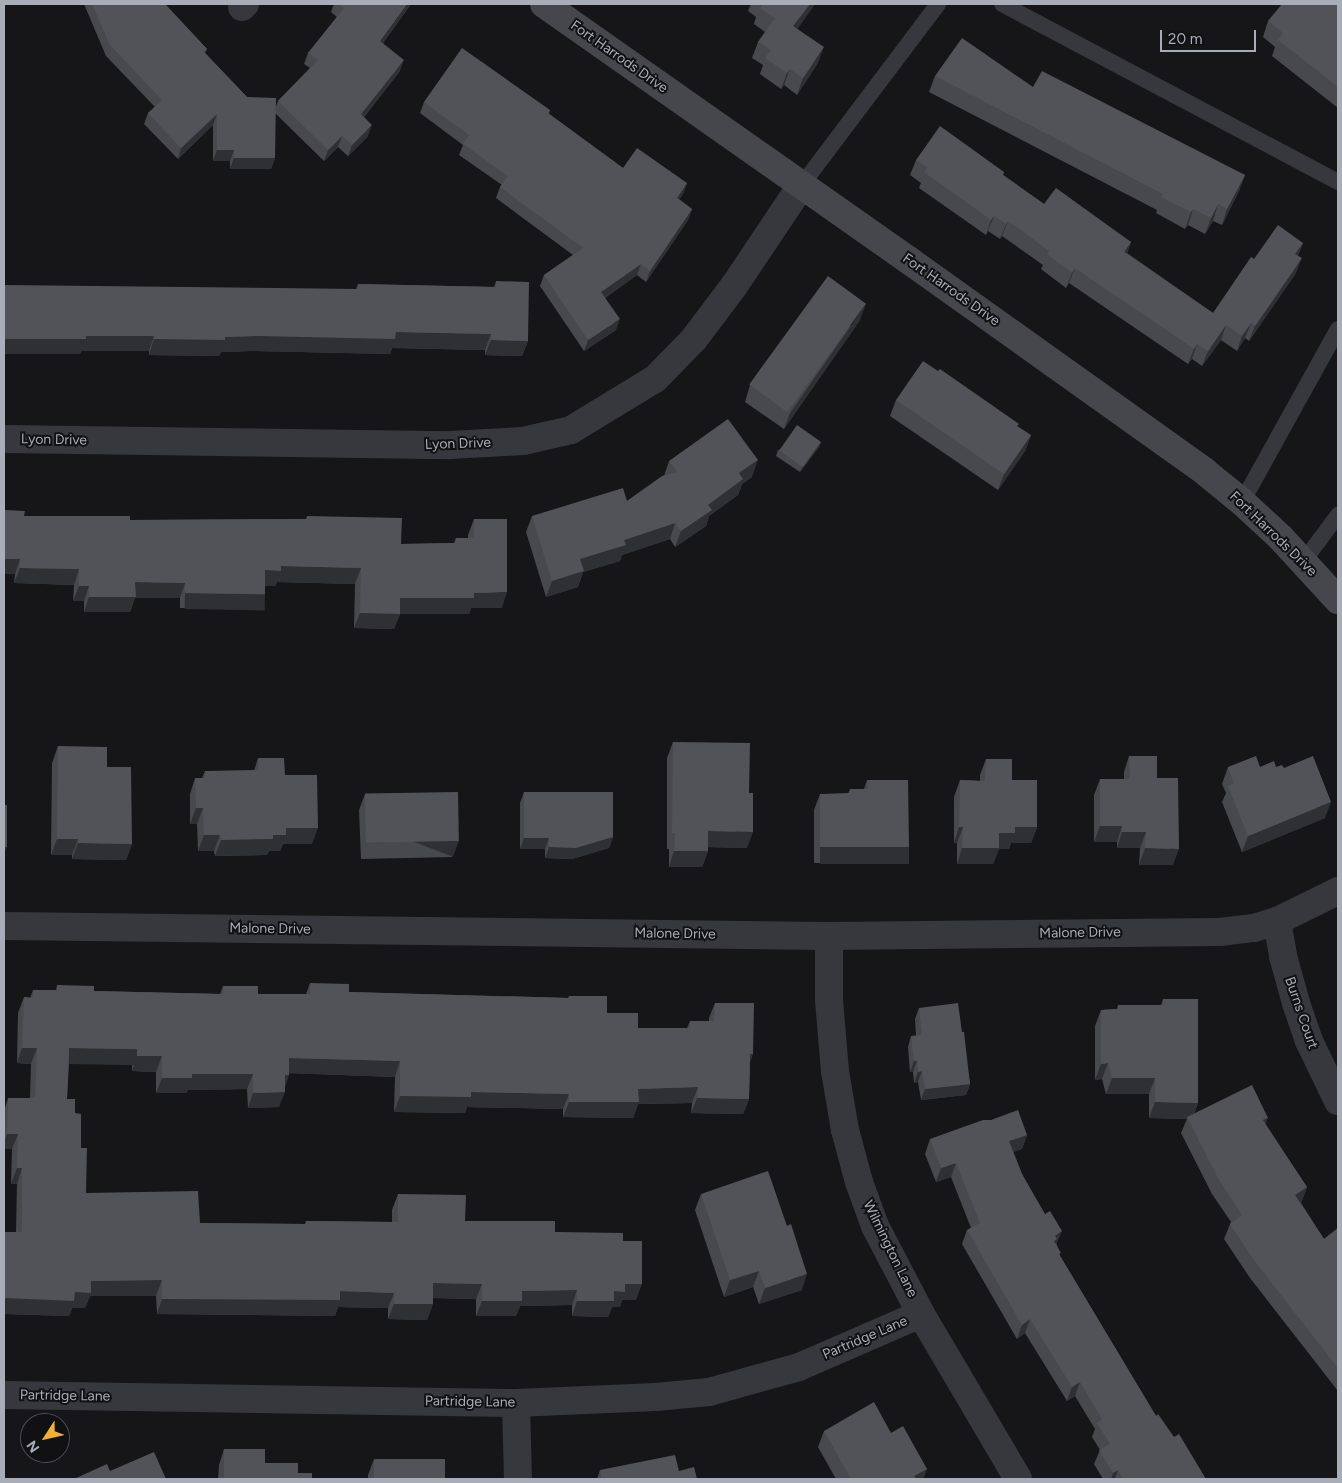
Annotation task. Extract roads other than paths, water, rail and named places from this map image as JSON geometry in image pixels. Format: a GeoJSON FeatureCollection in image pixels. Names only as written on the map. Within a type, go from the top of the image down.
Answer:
{"type":"FeatureCollection","features":[{"type":"Feature","properties":{"kind":"street","name":"Fort Harrods Drive"},"geometry":{"type":"LineString","coordinates":[[544,4],[1204,471],[1242,502],[1303,562],[1338,600]]}},
{"type":"Feature","properties":{"kind":"street","name":"Lyon Drive"},"geometry":{"type":"LineString","coordinates":[[4,439],[450,445],[523,441],[571,430],[655,379],[694,339],[734,286],[801,186]]}},
{"type":"Feature","properties":{"kind":"street","name":"Malone Drive"},"geometry":{"type":"LineString","coordinates":[[4,926],[829,936],[1220,932],[1254,928],[1276,921],[1338,891]]}},
{"type":"Feature","properties":{"kind":"street","name":"Burns Court"},"geometry":{"type":"LineString","coordinates":[[1276,921],[1296,1004],[1309,1041],[1338,1101]]}},
{"type":"Feature","properties":{"kind":"street","name":"Wilmington Lane"},"geometry":{"type":"LineString","coordinates":[[829,936],[829,1000],[835,1071],[845,1130],[859,1182],[876,1226],[922,1314],[1018,1479]]}},
{"type":"Feature","properties":{"kind":"street","name":"Partridge Lane"},"geometry":{"type":"LineString","coordinates":[[4,1395],[516,1403],[709,1392],[799,1367],[922,1314]]}},
{"type":"Feature","properties":{"kind":"street"},"geometry":{"type":"LineString","coordinates":[[516,1403],[518,1479]]}},
{"type":"Feature","properties":{"kind":"lane"},"geometry":{"type":"LineString","coordinates":[[801,186],[938,4]]}},
{"type":"Feature","properties":{"kind":"lane"},"geometry":{"type":"LineString","coordinates":[[1002,4],[1338,182]]}},
{"type":"Feature","properties":{"kind":"lane"},"geometry":{"type":"LineString","coordinates":[[1242,502],[1338,330]]}},
{"type":"Feature","properties":{"kind":"lane"},"geometry":{"type":"LineString","coordinates":[[1303,562],[1338,515]]}}]}
